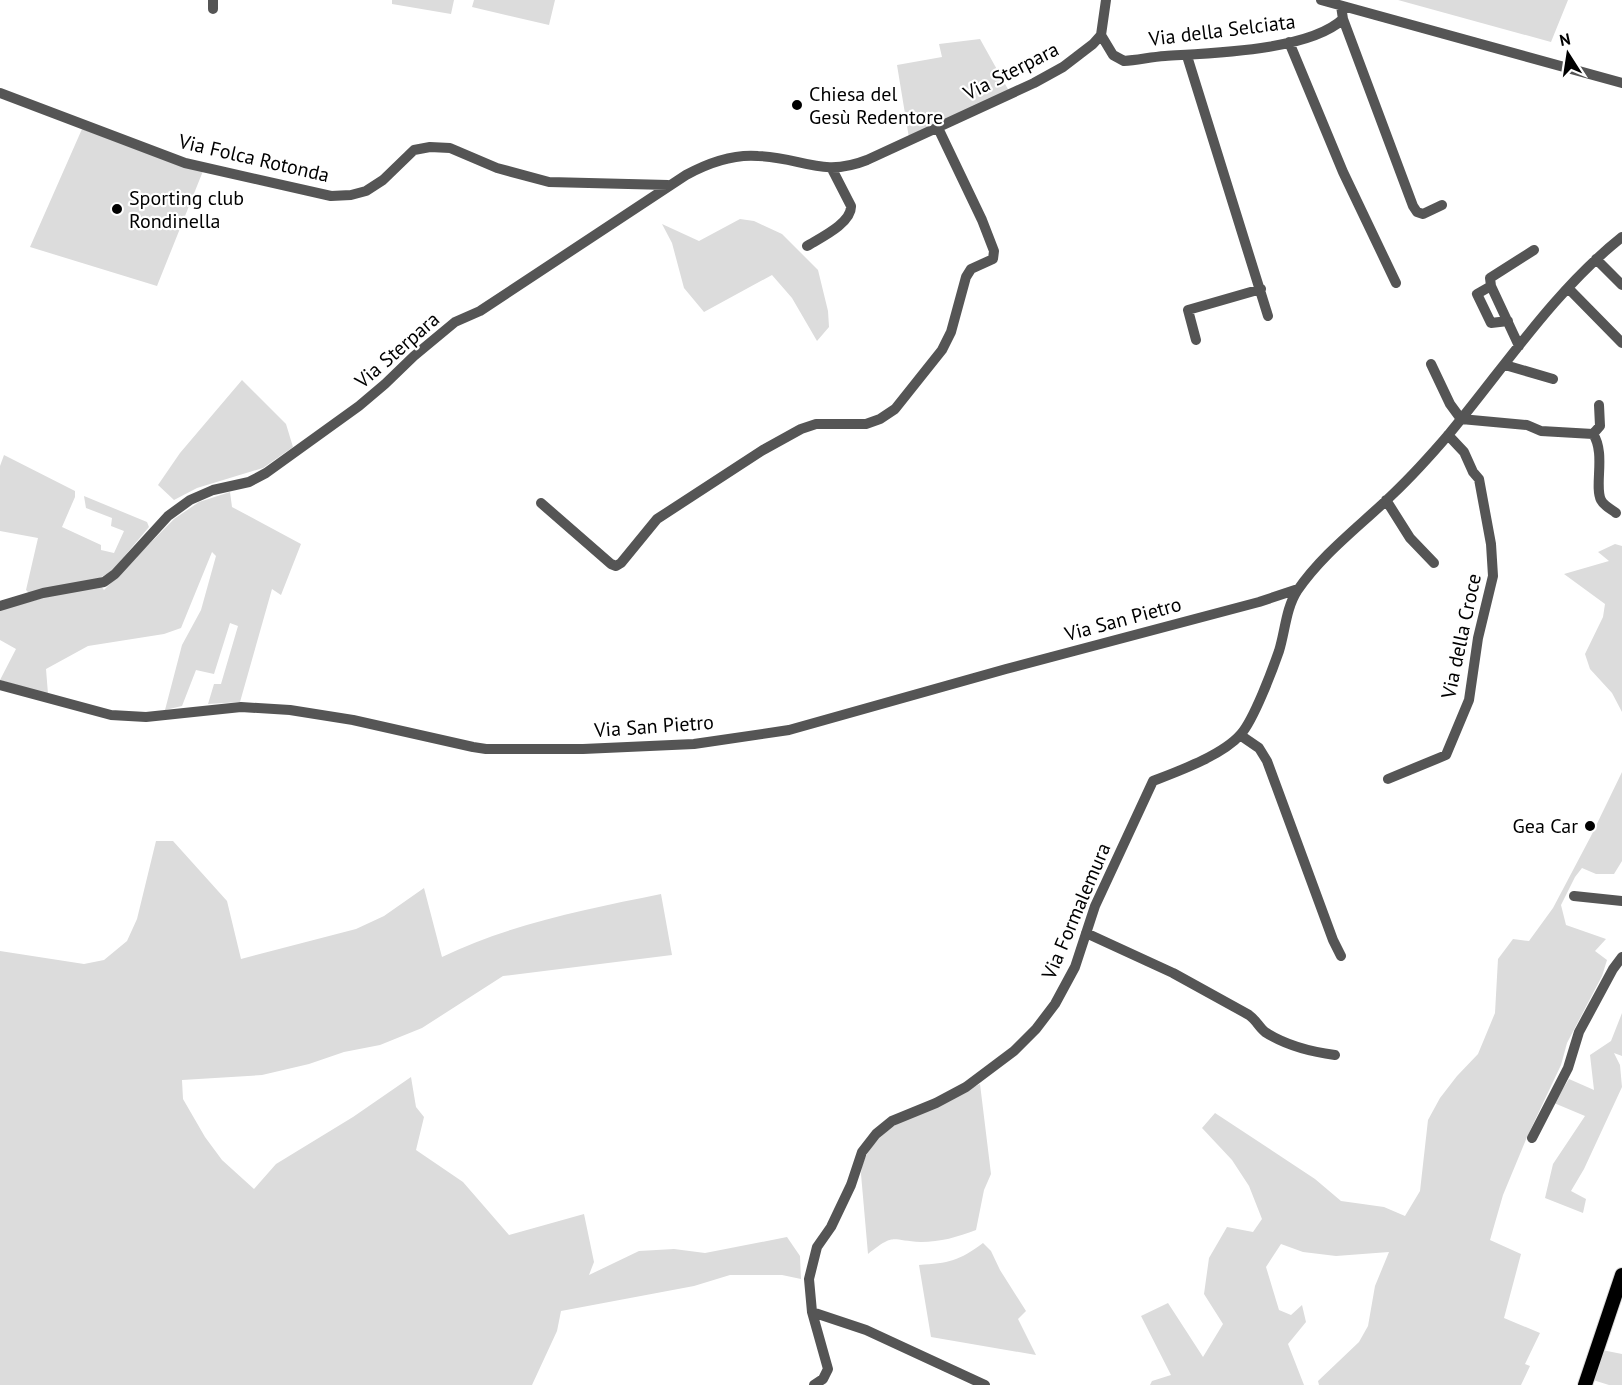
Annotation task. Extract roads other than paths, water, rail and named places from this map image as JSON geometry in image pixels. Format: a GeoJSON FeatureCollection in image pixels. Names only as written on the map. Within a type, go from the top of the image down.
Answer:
{"type":"FeatureCollection","features":[{"type":"Feature","properties":{"kind":"main road"},"geometry":{"type":"LineString","coordinates":[[1585,1385],[1622,1275]]}},
{"type":"Feature","properties":{"kind":"street"},"geometry":{"type":"LineString","coordinates":[[1101,35],[1106,0]]}},
{"type":"Feature","properties":{"kind":"street"},"geometry":{"type":"LineString","coordinates":[[1321,0],[1622,83]]}},
{"type":"Feature","properties":{"kind":"street"},"geometry":{"type":"LineString","coordinates":[[1341,6],[1343,19],[1413,206],[1417,212],[1423,214],[1442,205]]}},
{"type":"Feature","properties":{"kind":"street","name":"Via della Selciata"},"geometry":{"type":"LineString","coordinates":[[1101,35],[1113,55],[1120,60],[1187,56],[1289,42],[1324,32],[1343,19]]}},
{"type":"Feature","properties":{"kind":"street","name":"Via Sterpara"},"geometry":{"type":"LineString","coordinates":[[0,606],[43,593],[104,582],[115,574],[168,516],[190,500],[213,490],[249,483],[266,473],[359,406],[455,322],[480,311],[650,200],[668,185],[705,166],[744,156],[775,157],[832,169],[861,163],[1048,76],[1078,57],[1101,35]]}},
{"type":"Feature","properties":{"kind":"street"},"geometry":{"type":"LineString","coordinates":[[1289,42],[1343,172],[1396,282]]}},
{"type":"Feature","properties":{"kind":"street"},"geometry":{"type":"LineString","coordinates":[[1187,56],[1268,316]]}},
{"type":"Feature","properties":{"kind":"street","name":"Via Folca Rotonda"},"geometry":{"type":"LineString","coordinates":[[0,93],[184,163],[331,196],[351,195],[366,191],[383,180],[414,150],[430,147],[450,148],[497,168],[549,183],[668,185]]}},
{"type":"Feature","properties":{"kind":"street"},"geometry":{"type":"LineString","coordinates":[[540,503],[616,566],[657,519],[763,450],[809,426],[866,424],[880,419],[895,409],[942,350],[951,332],[966,277],[971,270],[993,260],[994,251],[982,220],[938,128]]}},
{"type":"Feature","properties":{"kind":"street"},"geometry":{"type":"LineString","coordinates":[[807,246],[846,220],[851,213],[850,205],[832,169]]}},
{"type":"Feature","properties":{"kind":"street"},"geometry":{"type":"LineString","coordinates":[[1298,589],[1324,557],[1386,500],[1448,435],[1546,312],[1596,259],[1622,237]]}},
{"type":"Feature","properties":{"kind":"street"},"geometry":{"type":"LineString","coordinates":[[1518,346],[1491,286],[1490,278],[1534,250]]}},
{"type":"Feature","properties":{"kind":"street"},"geometry":{"type":"LineString","coordinates":[[1596,259],[1622,285]]}},
{"type":"Feature","properties":{"kind":"street"},"geometry":{"type":"LineString","coordinates":[[1491,286],[1476,294],[1491,323],[1508,321]]}},
{"type":"Feature","properties":{"kind":"street"},"geometry":{"type":"LineString","coordinates":[[1569,289],[1622,344]]}},
{"type":"Feature","properties":{"kind":"street"},"geometry":{"type":"LineString","coordinates":[[1196,340],[1188,310],[1261,290]]}},
{"type":"Feature","properties":{"kind":"street"},"geometry":{"type":"LineString","coordinates":[[1431,364],[1450,404],[1461,418],[1527,425],[1541,431],[1593,434]]}},
{"type":"Feature","properties":{"kind":"street"},"geometry":{"type":"LineString","coordinates":[[1505,365],[1553,379]]}},
{"type":"Feature","properties":{"kind":"street"},"geometry":{"type":"LineString","coordinates":[[1593,434],[1600,426],[1599,405]]}},
{"type":"Feature","properties":{"kind":"street"},"geometry":{"type":"LineString","coordinates":[[1593,434],[1599,457],[1600,497],[1608,508],[1616,513]]}},
{"type":"Feature","properties":{"kind":"street","name":"Via della Croce"},"geometry":{"type":"LineString","coordinates":[[1388,779],[1446,755],[1469,700],[1478,638],[1493,576],[1493,557],[1481,484],[1464,452],[1448,435]]}},
{"type":"Feature","properties":{"kind":"street","name":"Via della Croce"},"geometry":{"type":"LineString","coordinates":[[1386,500],[1410,538],[1434,563]]}},
{"type":"Feature","properties":{"kind":"street","name":"Via San Pietro"},"geometry":{"type":"LineString","coordinates":[[0,685],[111,715],[146,717],[241,707],[290,710],[353,720],[486,749],[583,749],[694,744],[789,730],[1006,669],[1259,602],[1298,589]]}},
{"type":"Feature","properties":{"kind":"street","name":"Via Formalemura"},"geometry":{"type":"LineString","coordinates":[[814,1385],[823,1379],[828,1369],[812,1312],[809,1279],[817,1247],[831,1227],[851,1185],[867,1143],[892,1121],[966,1088],[1014,1051],[1036,1029],[1054,1004],[1075,967],[1095,906],[1154,781],[1201,760],[1240,735],[1250,720],[1279,651],[1292,600],[1298,589]]}},
{"type":"Feature","properties":{"kind":"street"},"geometry":{"type":"LineString","coordinates":[[1240,735],[1259,748],[1267,761],[1341,956]]}},
{"type":"Feature","properties":{"kind":"street"},"geometry":{"type":"LineString","coordinates":[[1574,896],[1622,901]]}},
{"type":"Feature","properties":{"kind":"street"},"geometry":{"type":"LineString","coordinates":[[1086,933],[1173,973],[1249,1015],[1259,1022],[1262,1030],[1270,1035],[1314,1052],[1335,1055]]}},
{"type":"Feature","properties":{"kind":"street"},"geometry":{"type":"LineString","coordinates":[[1532,1138],[1568,1068],[1579,1032],[1613,969],[1622,957]]}},
{"type":"Feature","properties":{"kind":"street"},"geometry":{"type":"LineString","coordinates":[[812,1312],[866,1330],[984,1385]]}},
{"type":"Feature","properties":{"kind":"place","name":"Chiesa del Gesù Redentore"},"geometry":{"type":"Point","coordinates":[797,105]}},
{"type":"Feature","properties":{"kind":"place","name":"Sporting club Rondinella"},"geometry":{"type":"Point","coordinates":[117,209]}},
{"type":"Feature","properties":{"kind":"place","name":"Gea Car"},"geometry":{"type":"Point","coordinates":[1590,826]}}]}
